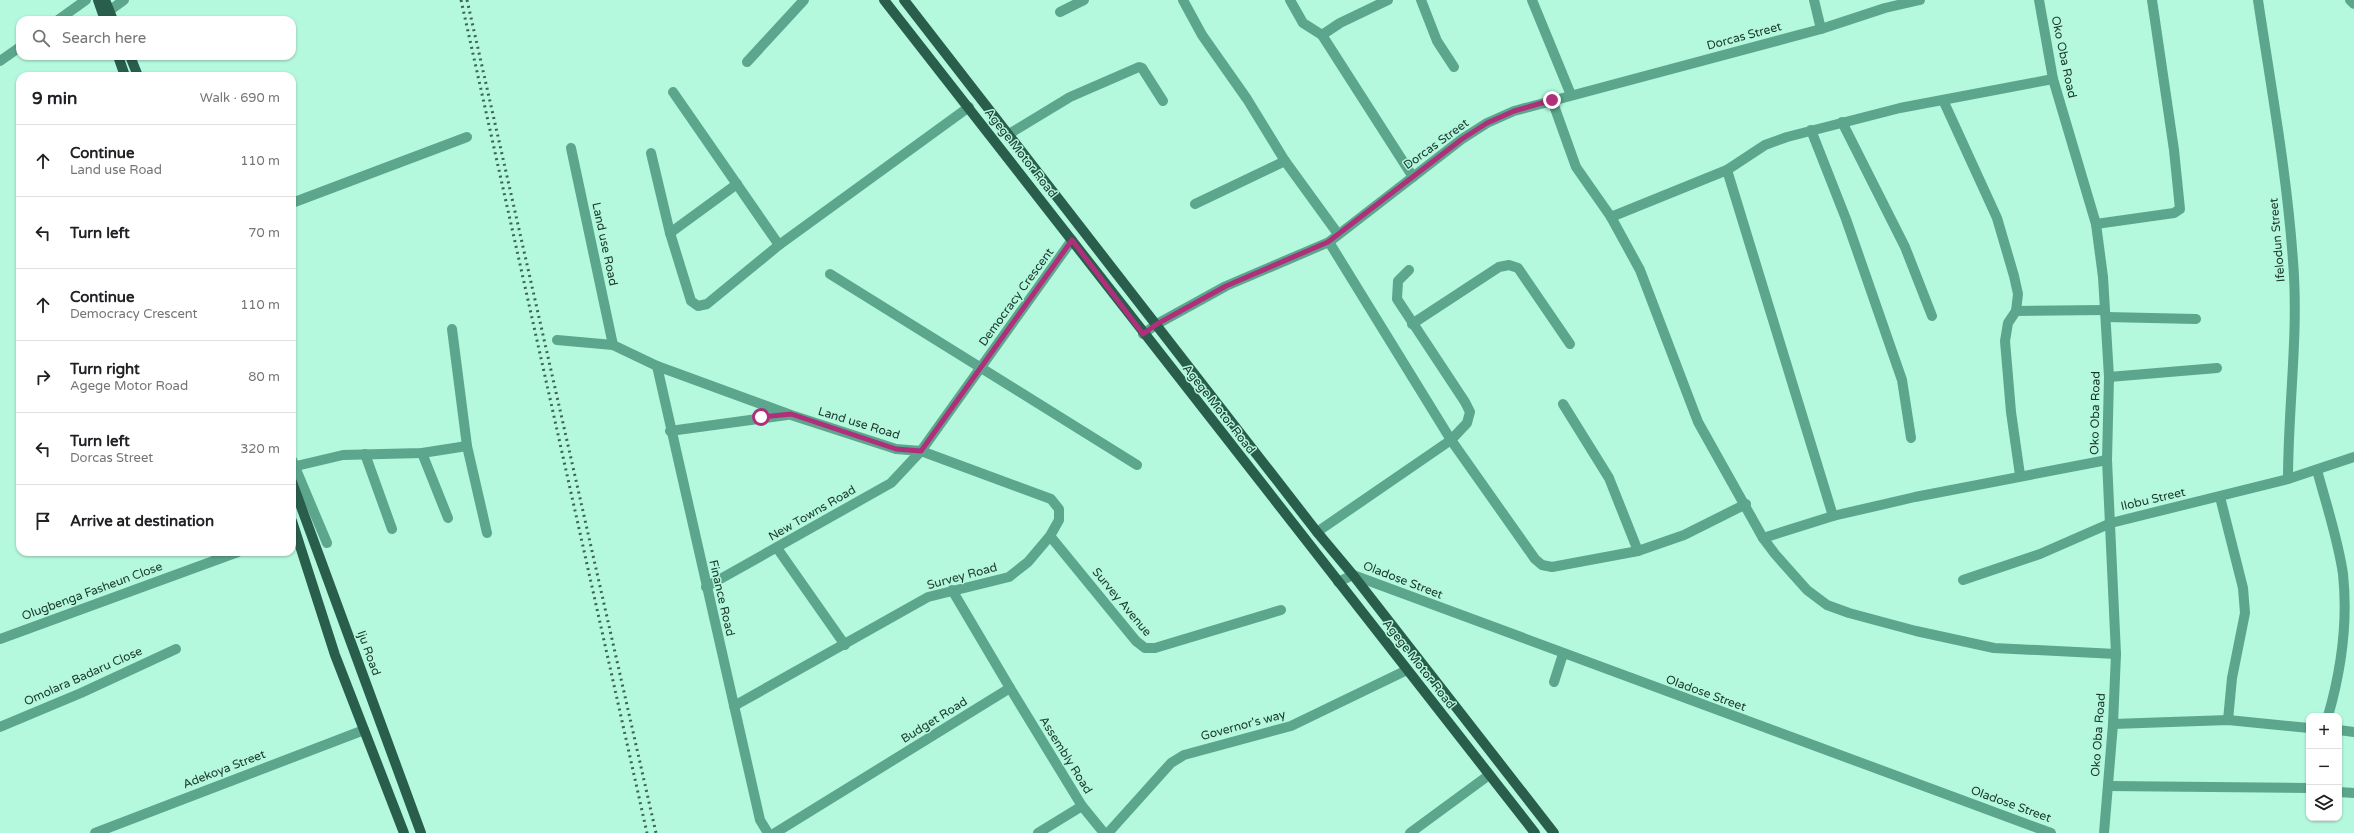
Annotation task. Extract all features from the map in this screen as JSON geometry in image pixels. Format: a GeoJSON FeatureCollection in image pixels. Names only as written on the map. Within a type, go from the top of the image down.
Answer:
{"type":"FeatureCollection","features":[{"type":"Feature","properties":{"kind":"main road"},"geometry":{"type":"LineString","coordinates":[[98,0],[108,16]]}},
{"type":"Feature","properties":{"kind":"main road"},"geometry":{"type":"LineString","coordinates":[[105,0],[109,16]]}},
{"type":"Feature","properties":{"kind":"main road","name":"Agege Motor Road"},"geometry":{"type":"LineString","coordinates":[[884,0],[1072,240],[1143,334],[1535,833]]}},
{"type":"Feature","properties":{"kind":"main road","name":"Agege Motor Road"},"geometry":{"type":"LineString","coordinates":[[904,0],[1317,532],[1353,575],[1554,833]]}},
{"type":"Feature","properties":{"kind":"main road"},"geometry":{"type":"LineString","coordinates":[[931,60],[944,52]]}},
{"type":"Feature","properties":{"kind":"main road"},"geometry":{"type":"LineString","coordinates":[[119,60],[124,72]]}},
{"type":"Feature","properties":{"kind":"main road"},"geometry":{"type":"LineString","coordinates":[[132,60],[136,72]]}},
{"type":"Feature","properties":{"kind":"main road","name":"Iju Road"},"geometry":{"type":"LineString","coordinates":[[296,493],[421,833]]}},
{"type":"Feature","properties":{"kind":"main road"},"geometry":{"type":"LineString","coordinates":[[296,537],[335,655],[404,833]]}},
{"type":"Feature","properties":{"kind":"street"},"geometry":{"type":"LineString","coordinates":[[64,16],[86,0]]}},
{"type":"Feature","properties":{"kind":"street"},"geometry":{"type":"LineString","coordinates":[[110,16],[124,0]]}},
{"type":"Feature","properties":{"kind":"street"},"geometry":{"type":"LineString","coordinates":[[747,62],[804,0]]}},
{"type":"Feature","properties":{"kind":"street"},"geometry":{"type":"LineString","coordinates":[[1060,12],[1084,0]]}},
{"type":"Feature","properties":{"kind":"street"},"geometry":{"type":"LineString","coordinates":[[1183,0],[1202,35],[1247,99],[1285,161],[1338,234]]}},
{"type":"Feature","properties":{"kind":"street"},"geometry":{"type":"LineString","coordinates":[[1290,0],[1303,23],[1322,35],[1413,177]]}},
{"type":"Feature","properties":{"kind":"street"},"geometry":{"type":"LineString","coordinates":[[1322,35],[1374,2],[1388,0]]}},
{"type":"Feature","properties":{"kind":"street"},"geometry":{"type":"LineString","coordinates":[[1421,0],[1437,41],[1454,67]]}},
{"type":"Feature","properties":{"kind":"street"},"geometry":{"type":"LineString","coordinates":[[1532,0],[1571,95]]}},
{"type":"Feature","properties":{"kind":"street"},"geometry":{"type":"LineString","coordinates":[[1814,0],[1822,29]]}},
{"type":"Feature","properties":{"kind":"street","name":"Dorcas Street"},"geometry":{"type":"LineString","coordinates":[[1143,334],[1157,324],[1226,286],[1328,242],[1487,123],[1514,111],[1822,29],[1885,8],[1920,0]]}},
{"type":"Feature","properties":{"kind":"street","name":"Oko Oba Road"},"geometry":{"type":"LineString","coordinates":[[2039,0],[2053,80],[2096,224],[2105,313],[2109,377],[2107,460],[2116,654],[2113,724],[2104,833]]}},
{"type":"Feature","properties":{"kind":"street"},"geometry":{"type":"LineString","coordinates":[[2096,224],[2174,213],[2180,208],[2174,150],[2152,0]]}},
{"type":"Feature","properties":{"kind":"street","name":"Ifelodun Street"},"geometry":{"type":"LineString","coordinates":[[2258,0],[2281,152],[2293,262],[2295,352],[2288,479]]}},
{"type":"Feature","properties":{"kind":"street"},"geometry":{"type":"LineString","coordinates":[[2350,0],[2354,4]]}},
{"type":"Feature","properties":{"kind":"street"},"geometry":{"type":"LineString","coordinates":[[0,61],[16,50]]}},
{"type":"Feature","properties":{"kind":"street"},"geometry":{"type":"LineString","coordinates":[[1009,134],[1070,97],[1139,67],[1142,68],[1163,102]]}},
{"type":"Feature","properties":{"kind":"street"},"geometry":{"type":"LineString","coordinates":[[1610,217],[1727,170],[1765,145],[1811,130],[1943,100],[2053,80]]}},
{"type":"Feature","properties":{"kind":"street"},"geometry":{"type":"LineString","coordinates":[[673,92],[779,245]]}},
{"type":"Feature","properties":{"kind":"street"},"geometry":{"type":"LineString","coordinates":[[1552,100],[1576,168],[1610,217],[1640,270],[1698,422],[1746,504],[1763,538],[1807,590],[1827,605],[1849,613],[1916,631],[1994,648],[2116,654]]}},
{"type":"Feature","properties":{"kind":"street"},"geometry":{"type":"LineString","coordinates":[[1943,100],[1997,218],[2018,294],[2016,311],[2008,324],[2005,341],[2010,412],[2020,475]]}},
{"type":"Feature","properties":{"kind":"street"},"geometry":{"type":"LineString","coordinates":[[651,153],[670,233],[691,301],[698,306],[707,304],[779,245],[968,106]]}},
{"type":"Feature","properties":{"kind":"street"},"geometry":{"type":"LineString","coordinates":[[1842,122],[1905,247],[1932,316]]}},
{"type":"Feature","properties":{"kind":"street"},"geometry":{"type":"LineString","coordinates":[[1811,130],[1846,219],[1902,380],[1911,438]]}},
{"type":"Feature","properties":{"kind":"street"},"geometry":{"type":"LineString","coordinates":[[296,201],[467,137]]}},
{"type":"Feature","properties":{"kind":"street","name":"Land use Road"},"geometry":{"type":"LineString","coordinates":[[571,148],[613,345]]}},
{"type":"Feature","properties":{"kind":"street"},"geometry":{"type":"LineString","coordinates":[[1195,204],[1285,161]]}},
{"type":"Feature","properties":{"kind":"street"},"geometry":{"type":"LineString","coordinates":[[1727,170],[1833,516]]}},
{"type":"Feature","properties":{"kind":"street"},"geometry":{"type":"LineString","coordinates":[[670,233],[737,184]]}},
{"type":"Feature","properties":{"kind":"street","name":"Democracy Crescent"},"geometry":{"type":"LineString","coordinates":[[921,451],[981,370],[1009,327],[1072,240]]}},
{"type":"Feature","properties":{"kind":"street"},"geometry":{"type":"LineString","coordinates":[[1328,242],[1450,440],[1535,559],[1542,566],[1552,567],[1638,551],[1684,535],[1746,504]]}},
{"type":"Feature","properties":{"kind":"street"},"geometry":{"type":"LineString","coordinates":[[1412,324],[1498,268],[1509,265],[1518,268],[1570,344]]}},
{"type":"Feature","properties":{"kind":"street"},"geometry":{"type":"LineString","coordinates":[[1317,532],[1450,440],[1467,423],[1470,412],[1397,299],[1396,290],[1398,281],[1408,270]]}},
{"type":"Feature","properties":{"kind":"street"},"geometry":{"type":"LineString","coordinates":[[830,274],[981,370],[1137,465]]}},
{"type":"Feature","properties":{"kind":"street"},"geometry":{"type":"LineString","coordinates":[[2016,311],[2105,313],[2196,319]]}},
{"type":"Feature","properties":{"kind":"street"},"geometry":{"type":"LineString","coordinates":[[452,329],[467,446],[487,533]]}},
{"type":"Feature","properties":{"kind":"street","name":"Land use Road"},"geometry":{"type":"LineString","coordinates":[[557,340],[613,345],[657,366],[791,414],[896,449],[921,451]]}},
{"type":"Feature","properties":{"kind":"street","name":"Finance Road"},"geometry":{"type":"LineString","coordinates":[[657,366],[670,431],[760,820],[768,833]]}},
{"type":"Feature","properties":{"kind":"street"},"geometry":{"type":"LineString","coordinates":[[2109,377],[2218,368]]}},
{"type":"Feature","properties":{"kind":"street"},"geometry":{"type":"LineString","coordinates":[[1563,404],[1609,478],[1638,551]]}},
{"type":"Feature","properties":{"kind":"street","name":"Land use Road"},"geometry":{"type":"LineString","coordinates":[[670,431],[791,414]]}},
{"type":"Feature","properties":{"kind":"street"},"geometry":{"type":"LineString","coordinates":[[296,463],[343,455],[422,453],[467,446]]}},
{"type":"Feature","properties":{"kind":"street","name":"Survey Road"},"geometry":{"type":"LineString","coordinates":[[734,706],[928,597],[1010,577],[1028,562],[1050,536],[1059,520],[1059,509],[1051,499],[921,451]]}},
{"type":"Feature","properties":{"kind":"street","name":"New Towns Road"},"geometry":{"type":"LineString","coordinates":[[706,587],[891,483],[921,451]]}},
{"type":"Feature","properties":{"kind":"street"},"geometry":{"type":"LineString","coordinates":[[422,453],[448,518]]}},
{"type":"Feature","properties":{"kind":"street"},"geometry":{"type":"LineString","coordinates":[[365,454],[392,529]]}},
{"type":"Feature","properties":{"kind":"street","name":"Ilobu Street"},"geometry":{"type":"LineString","coordinates":[[1963,580],[2040,554],[2111,523],[2288,479],[2354,457]]}},
{"type":"Feature","properties":{"kind":"street"},"geometry":{"type":"LineString","coordinates":[[1763,538],[1833,516],[2020,475],[2107,460]]}},
{"type":"Feature","properties":{"kind":"street"},"geometry":{"type":"LineString","coordinates":[[2317,470],[2342,574],[2344,610],[2342,646],[2329,713]]}},
{"type":"Feature","properties":{"kind":"street"},"geometry":{"type":"LineString","coordinates":[[296,471],[327,543]]}},
{"type":"Feature","properties":{"kind":"street"},"geometry":{"type":"LineString","coordinates":[[2220,497],[2243,588],[2246,614],[2232,678],[2228,720]]}},
{"type":"Feature","properties":{"kind":"street","name":"Survey Avenue"},"geometry":{"type":"LineString","coordinates":[[1050,536],[1136,641],[1145,648],[1155,648],[1282,610]]}},
{"type":"Feature","properties":{"kind":"street"},"geometry":{"type":"LineString","coordinates":[[777,548],[845,645]]}},
{"type":"Feature","properties":{"kind":"street","name":"Olugbenga Fasheun Close"},"geometry":{"type":"LineString","coordinates":[[0,639],[227,556]]}},
{"type":"Feature","properties":{"kind":"street"},"geometry":{"type":"LineString","coordinates":[[1338,582],[1353,575]]}},
{"type":"Feature","properties":{"kind":"street","name":"Oladose Street"},"geometry":{"type":"LineString","coordinates":[[1353,575],[1563,654],[2051,833]]}},
{"type":"Feature","properties":{"kind":"street"},"geometry":{"type":"LineString","coordinates":[[952,590],[1010,688]]}},
{"type":"Feature","properties":{"kind":"street","name":"Omolara Badaru Close"},"geometry":{"type":"LineString","coordinates":[[0,727],[81,693],[176,649]]}},
{"type":"Feature","properties":{"kind":"street"},"geometry":{"type":"LineString","coordinates":[[1554,682],[1563,654]]}},
{"type":"Feature","properties":{"kind":"street","name":"Governor's way"},"geometry":{"type":"LineString","coordinates":[[1108,833],[1171,763],[1184,755],[1291,726],[1407,670]]}},
{"type":"Feature","properties":{"kind":"street","name":"Assembly Road"},"geometry":{"type":"LineString","coordinates":[[1010,688],[1082,806],[1104,833]]}},
{"type":"Feature","properties":{"kind":"street","name":"Budget Road"},"geometry":{"type":"LineString","coordinates":[[775,833],[1010,688]]}},
{"type":"Feature","properties":{"kind":"street"},"geometry":{"type":"LineString","coordinates":[[2113,724],[2228,720],[2306,728]]}},
{"type":"Feature","properties":{"kind":"street","name":"Adekoya Street"},"geometry":{"type":"LineString","coordinates":[[95,833],[364,730]]}},
{"type":"Feature","properties":{"kind":"street"},"geometry":{"type":"LineString","coordinates":[[2342,730],[2354,732]]}},
{"type":"Feature","properties":{"kind":"street"},"geometry":{"type":"LineString","coordinates":[[1410,833],[1489,775]]}},
{"type":"Feature","properties":{"kind":"street"},"geometry":{"type":"LineString","coordinates":[[2108,786],[2306,788]]}},
{"type":"Feature","properties":{"kind":"street"},"geometry":{"type":"LineString","coordinates":[[2342,792],[2354,793]]}},
{"type":"Feature","properties":{"kind":"street"},"geometry":{"type":"LineString","coordinates":[[1038,833],[1082,806]]}},
{"type":"Feature","properties":{"kind":"railway"},"geometry":{"type":"LineString","coordinates":[[461,0],[647,833]]}},
{"type":"Feature","properties":{"kind":"railway"},"geometry":{"type":"LineString","coordinates":[[467,0],[656,833]]}},
{"type":"Feature","properties":{"kind":"route"},"geometry":{"type":"LineString","coordinates":[[761,417],[791,414],[896,449],[921,451],[981,370],[1009,327],[1072,240],[1143,334],[1157,324],[1226,286],[1258,271],[1286,262],[1328,242],[1462,139],[1487,123],[1514,111],[1552,100]]}}]}
